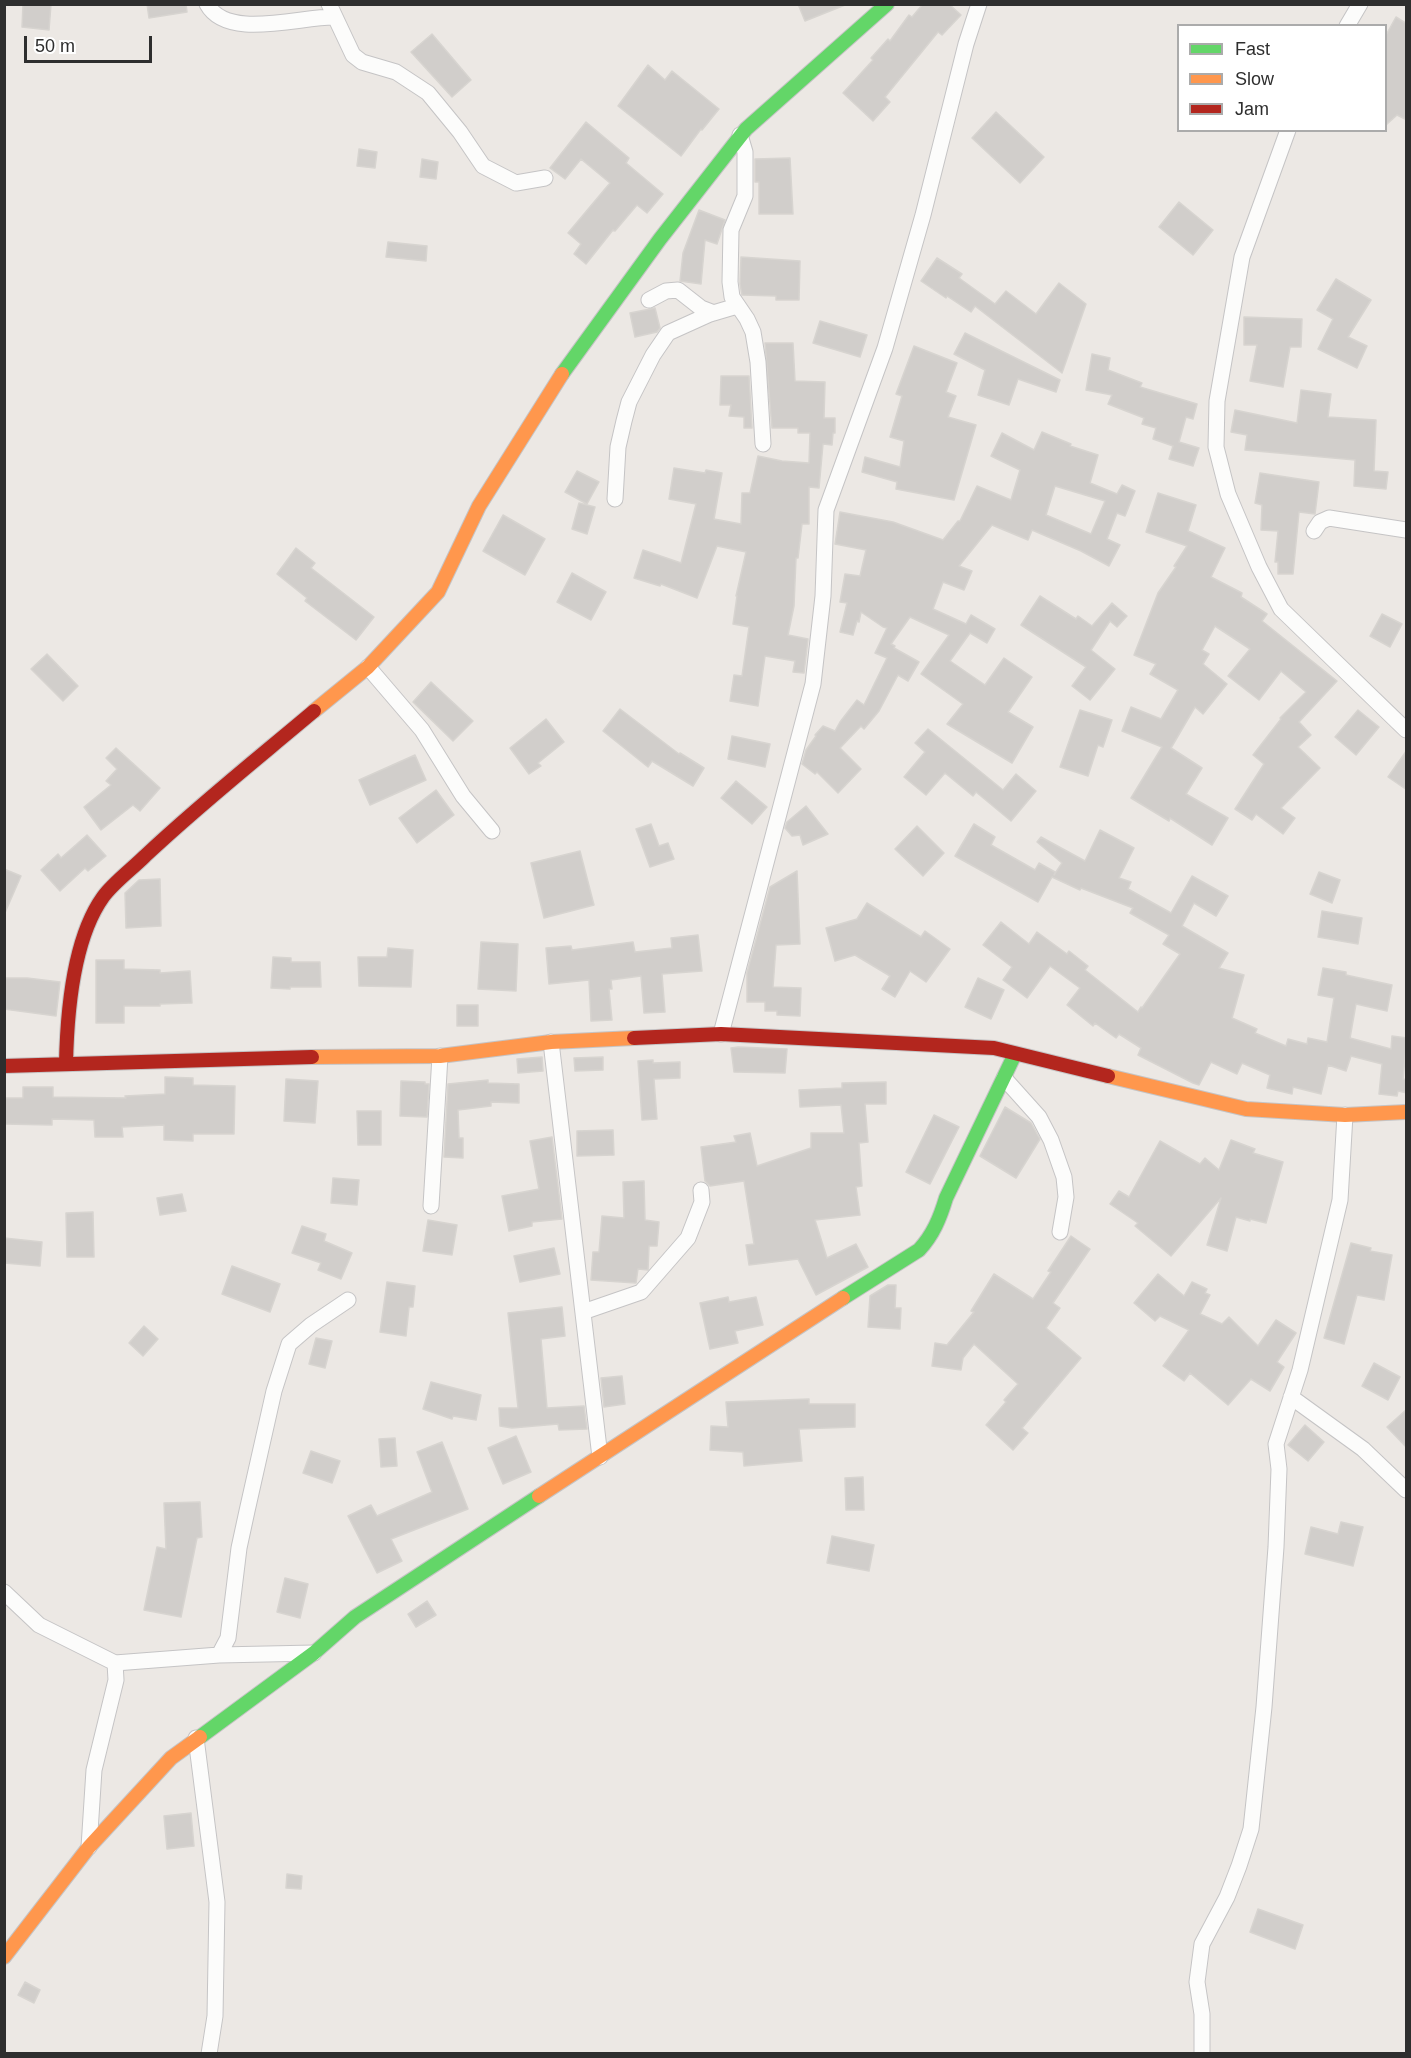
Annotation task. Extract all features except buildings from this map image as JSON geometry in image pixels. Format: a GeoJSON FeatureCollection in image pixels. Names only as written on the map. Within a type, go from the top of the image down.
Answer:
{"type":"FeatureCollection","features":[{"type":"Feature","properties":{"kind":"street"},"geometry":{"type":"LineString","coordinates":[[207,4],[210,10],[224,20],[246,25],[319,16],[332,11],[353,55],[362,62],[396,72],[428,93],[460,132],[483,166],[516,183],[545,178]]}},
{"type":"Feature","properties":{"kind":"street"},"geometry":{"type":"LineString","coordinates":[[66,1064],[76,964],[86,931],[103,897],[187,816],[368,667],[438,592],[479,506],[554,385],[660,239],[740,135],[887,4]]}},
{"type":"Feature","properties":{"kind":"street"},"geometry":{"type":"LineString","coordinates":[[721,1034],[813,684],[824,597],[826,510],[885,348],[923,215],[966,44],[979,4]]}},
{"type":"Feature","properties":{"kind":"street"},"geometry":{"type":"LineString","coordinates":[[1348,24],[1360,4]]}},
{"type":"Feature","properties":{"kind":"street"},"geometry":{"type":"LineString","coordinates":[[1287,132],[1242,257],[1217,401],[1216,447],[1228,494],[1259,567],[1281,609],[1404,721]]}},
{"type":"Feature","properties":{"kind":"street"},"geometry":{"type":"LineString","coordinates":[[740,135],[745,152],[745,196],[731,230],[732,297],[753,332],[758,362],[763,444]]}},
{"type":"Feature","properties":{"kind":"street"},"geometry":{"type":"LineString","coordinates":[[649,300],[666,291],[678,291],[700,308],[714,313]]}},
{"type":"Feature","properties":{"kind":"street"},"geometry":{"type":"LineString","coordinates":[[615,499],[618,447],[624,421],[630,402],[653,355],[668,333],[714,313],[737,306]]}},
{"type":"Feature","properties":{"kind":"street"},"geometry":{"type":"LineString","coordinates":[[1314,531],[1320,522],[1329,518],[1407,530]]}},
{"type":"Feature","properties":{"kind":"street"},"geometry":{"type":"LineString","coordinates":[[368,667],[422,730],[463,796],[492,831]]}},
{"type":"Feature","properties":{"kind":"street"},"geometry":{"type":"LineString","coordinates":[[4,1066],[309,1057],[440,1056],[552,1042],[721,1034],[994,1048],[1246,1109],[1345,1115],[1407,1112]]}},
{"type":"Feature","properties":{"kind":"street"},"geometry":{"type":"LineString","coordinates":[[552,1042],[600,1457]]}},
{"type":"Feature","properties":{"kind":"street"},"geometry":{"type":"LineString","coordinates":[[4,1957],[88,1847],[171,1758],[196,1738],[314,1653],[355,1617],[770,1344],[919,1250],[930,1239],[939,1221],[946,1198],[1015,1054]]}},
{"type":"Feature","properties":{"kind":"street"},"geometry":{"type":"LineString","coordinates":[[431,1206],[440,1056]]}},
{"type":"Feature","properties":{"kind":"street"},"geometry":{"type":"LineString","coordinates":[[1004,1078],[1039,1117],[1052,1140],[1064,1177],[1066,1197],[1060,1232]]}},
{"type":"Feature","properties":{"kind":"street"},"geometry":{"type":"LineString","coordinates":[[1202,2054],[1202,2014],[1197,1983],[1202,1944],[1227,1897],[1251,1829],[1264,1707],[1276,1546],[1279,1469],[1276,1444],[1300,1370],[1340,1200],[1345,1115]]}},
{"type":"Feature","properties":{"kind":"street"},"geometry":{"type":"LineString","coordinates":[[583,1312],[641,1292],[688,1238],[702,1202],[701,1190]]}},
{"type":"Feature","properties":{"kind":"street"},"geometry":{"type":"LineString","coordinates":[[219,1655],[228,1638],[239,1548],[274,1391],[289,1344],[311,1325],[348,1300]]}},
{"type":"Feature","properties":{"kind":"street"},"geometry":{"type":"LineString","coordinates":[[1291,1397],[1363,1449],[1407,1490]]}},
{"type":"Feature","properties":{"kind":"street"},"geometry":{"type":"LineString","coordinates":[[4,1592],[39,1625],[115,1663],[219,1655],[314,1653]]}},
{"type":"Feature","properties":{"kind":"street"},"geometry":{"type":"LineString","coordinates":[[88,1847],[94,1770],[116,1680],[115,1663]]}},
{"type":"Feature","properties":{"kind":"street"},"geometry":{"type":"LineString","coordinates":[[196,1738],[218,1902],[215,2016],[209,2054]]}},
{"type":"Feature","properties":{"kind":"traffic: fast"},"geometry":{"type":"LineString","coordinates":[[562,374],[660,239],[746,129],[887,4]]}},
{"type":"Feature","properties":{"kind":"traffic: fast"},"geometry":{"type":"LineString","coordinates":[[843,1298],[919,1250],[928,1238],[936,1226],[946,1198],[1015,1054]]}},
{"type":"Feature","properties":{"kind":"traffic: fast"},"geometry":{"type":"LineString","coordinates":[[200,1737],[314,1653],[355,1617],[539,1496]]}},
{"type":"Feature","properties":{"kind":"traffic: slow"},"geometry":{"type":"LineString","coordinates":[[314,711],[368,667],[438,592],[479,506],[562,374]]}},
{"type":"Feature","properties":{"kind":"traffic: slow"},"geometry":{"type":"LineString","coordinates":[[312,1057],[440,1056],[551,1042],[634,1038]]}},
{"type":"Feature","properties":{"kind":"traffic: slow"},"geometry":{"type":"LineString","coordinates":[[1108,1076],[1246,1109],[1345,1115],[1406,1112]]}},
{"type":"Feature","properties":{"kind":"traffic: slow"},"geometry":{"type":"LineString","coordinates":[[539,1496],[843,1298]]}},
{"type":"Feature","properties":{"kind":"traffic: slow"},"geometry":{"type":"LineString","coordinates":[[4,1957],[89,1847],[171,1758],[200,1737]]}},
{"type":"Feature","properties":{"kind":"traffic: jam"},"geometry":{"type":"LineString","coordinates":[[66,1064],[70,1000],[78,955],[93,914],[103,897],[117,881],[186,819],[314,711]]}},
{"type":"Feature","properties":{"kind":"traffic: jam"},"geometry":{"type":"LineString","coordinates":[[634,1038],[721,1034],[994,1048],[1108,1076]]}},
{"type":"Feature","properties":{"kind":"traffic: jam"},"geometry":{"type":"LineString","coordinates":[[4,1066],[312,1057]]}}]}
